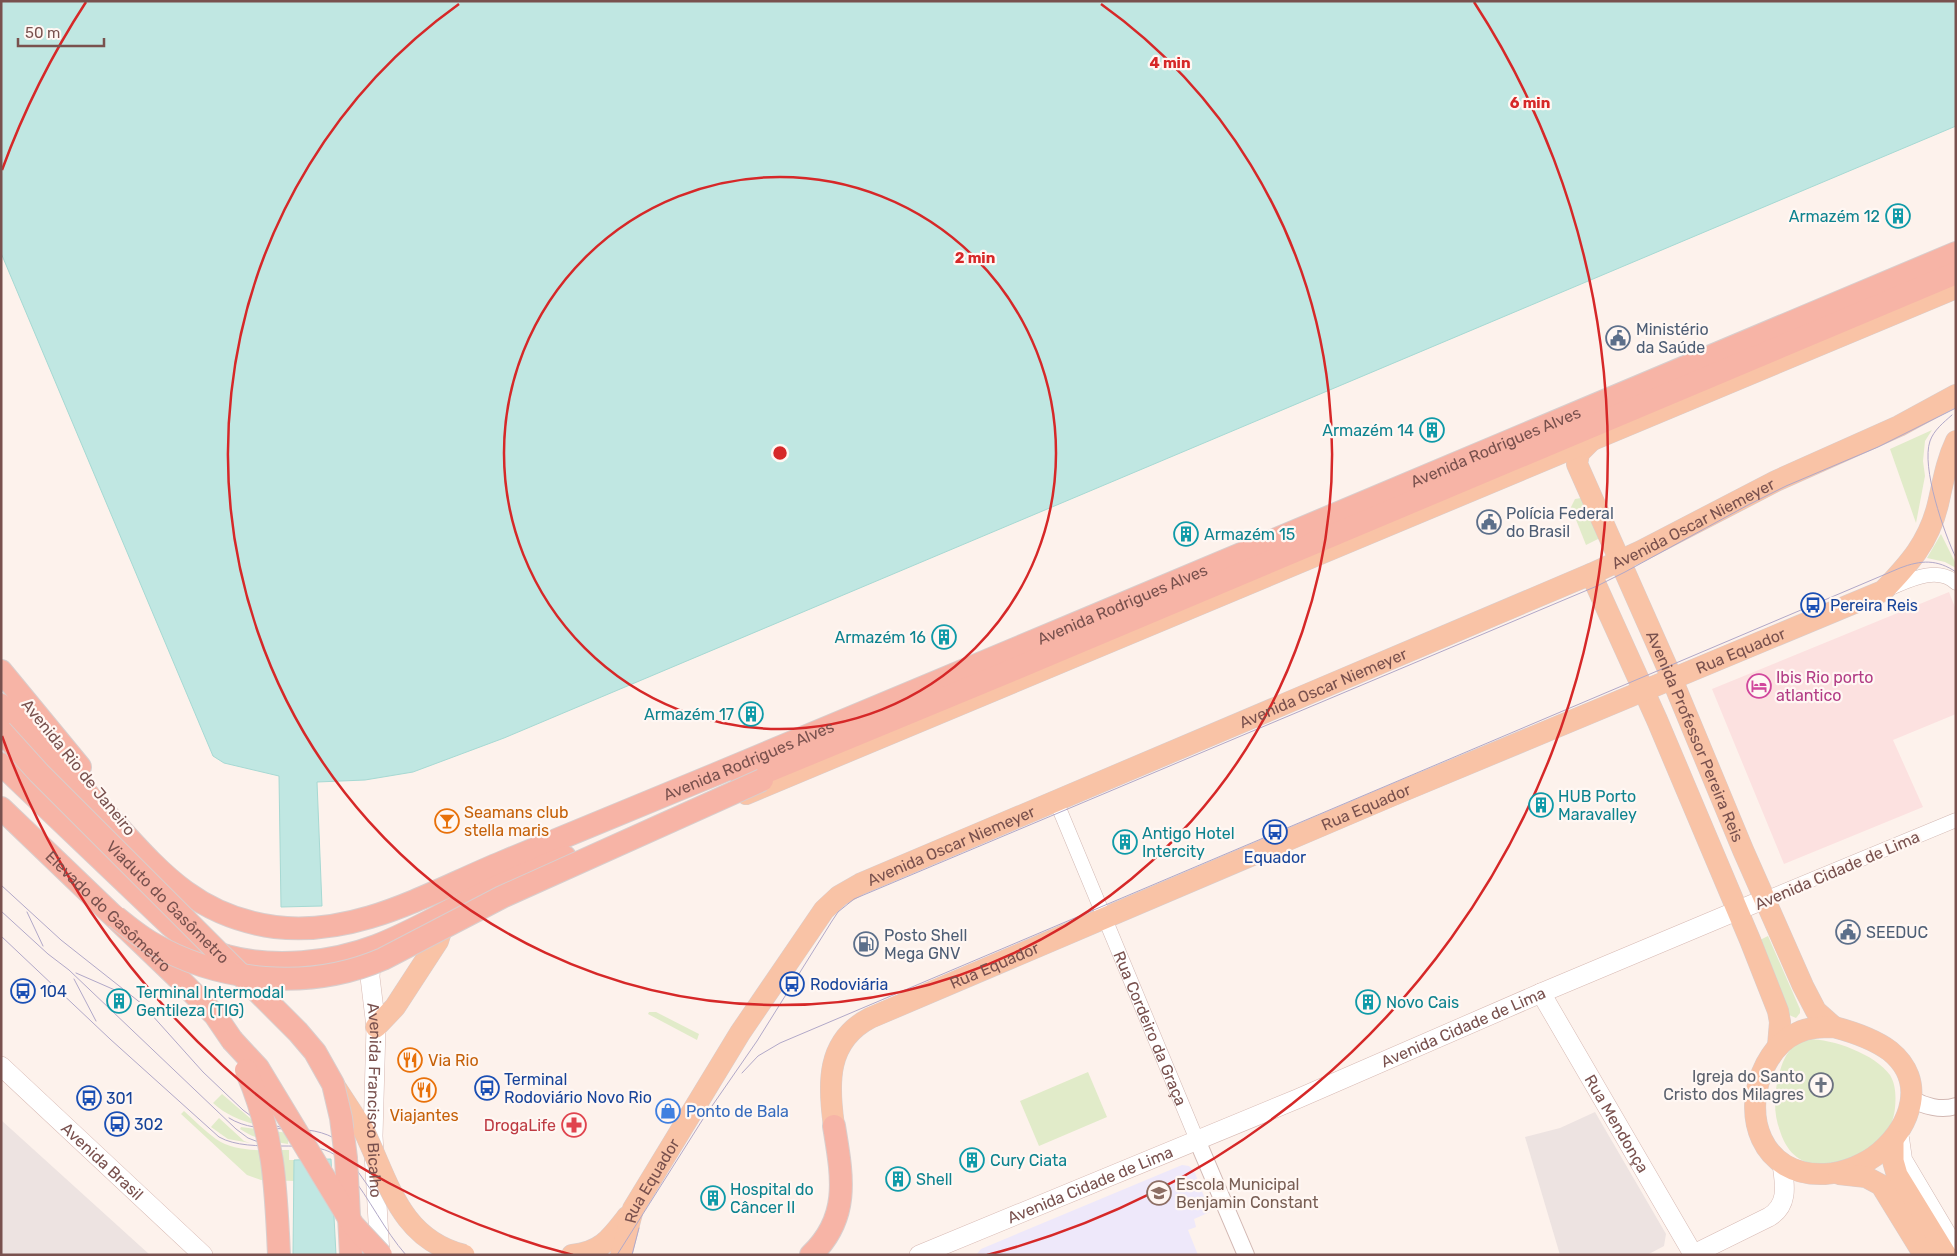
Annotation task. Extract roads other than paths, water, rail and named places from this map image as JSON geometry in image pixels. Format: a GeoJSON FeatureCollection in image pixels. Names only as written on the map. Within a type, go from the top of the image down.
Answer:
{"type":"FeatureCollection","features":[{"type":"Feature","properties":{"kind":"highway","name":"Avenida Rodrigues Alves"},"geometry":{"type":"LineString","coordinates":[[282,928],[325,927],[354,922],[388,912],[478,872],[975,666],[1956,253]]}},
{"type":"Feature","properties":{"kind":"highway","name":"Avenida Rodrigues Alves"},"geometry":{"type":"LineString","coordinates":[[1,764],[146,904],[182,935],[210,950],[227,956],[264,962],[327,959],[376,946],[536,869],[1956,273]]}},
{"type":"Feature","properties":{"kind":"highway","name":"Avenida Rio de Janeiro"},"geometry":{"type":"LineString","coordinates":[[1,671],[116,810],[155,866]]}},
{"type":"Feature","properties":{"kind":"highway","name":"Avenida Rio de Janeiro"},"geometry":{"type":"LineString","coordinates":[[1,704],[155,866],[188,895],[219,913],[251,923],[282,928]]}},
{"type":"Feature","properties":{"kind":"highway","name":"Viaduto do Gasômetro"},"geometry":{"type":"LineString","coordinates":[[1,731],[39,773],[298,1032],[314,1052],[333,1084],[342,1118],[351,1255]]}},
{"type":"Feature","properties":{"kind":"highway"},"geometry":{"type":"LineString","coordinates":[[116,917],[162,948],[216,969],[246,976],[287,979],[333,976],[366,967],[502,897],[762,780],[842,740]]}},
{"type":"Feature","properties":{"kind":"highway","name":"Elevado do Gasômetro"},"geometry":{"type":"LineString","coordinates":[[1,808],[116,917],[215,1015],[232,1040],[258,1068],[352,1225],[381,1255]]}},
{"type":"Feature","properties":{"kind":"highway","name":"Elevado do Gasômetro"},"geometry":{"type":"LineString","coordinates":[[232,1040],[254,1089],[266,1127],[273,1159],[279,1255]]}},
{"type":"Feature","properties":{"kind":"highway"},"geometry":{"type":"LineString","coordinates":[[811,1255],[822,1243],[834,1224],[841,1196],[842,1176],[834,1126]]}},
{"type":"Feature","properties":{"kind":"main road","name":"Avenida Rodrigues Alves"},"geometry":{"type":"LineString","coordinates":[[408,931],[446,915],[461,914],[499,896],[1956,288]]}},
{"type":"Feature","properties":{"kind":"main road"},"geometry":{"type":"LineString","coordinates":[[1858,329],[1874,307]]}},
{"type":"Feature","properties":{"kind":"main road","name":"Avenida Oscar Niemeyer"},"geometry":{"type":"LineString","coordinates":[[740,1033],[824,910],[839,896],[860,884],[1591,574],[1768,485],[1899,426],[1956,395]]}},
{"type":"Feature","properties":{"kind":"main road","name":"Avenida Professor Pereira Reis"},"geometry":{"type":"LineString","coordinates":[[1591,441],[1580,453],[1577,464],[1621,560],[1764,899],[1811,1002],[1822,1018],[1834,1027]]}},
{"type":"Feature","properties":{"kind":"main road","name":"Rua Equador"},"geometry":{"type":"LineString","coordinates":[[834,1126],[830,1098],[831,1073],[842,1043],[857,1026],[870,1018],[1882,590],[1909,564],[1920,549],[1938,506],[1944,473],[1956,441]]}},
{"type":"Feature","properties":{"kind":"main road","name":"Avenida Professor Pereira Reis"},"geometry":{"type":"LineString","coordinates":[[1591,574],[1738,911],[1778,1011],[1780,1022],[1778,1046]]}},
{"type":"Feature","properties":{"kind":"main road","name":"Avenida Cidade de Lima"},"geometry":{"type":"LineString","coordinates":[[919,1255],[1297,1099],[1764,899]]}},
{"type":"Feature","properties":{"kind":"main road"},"geometry":{"type":"LineString","coordinates":[[376,1028],[395,1007],[438,941],[446,915]]}},
{"type":"Feature","properties":{"kind":"main road","name":"Avenida Francisco Bicalho"},"geometry":{"type":"LineString","coordinates":[[376,946],[371,960],[370,977],[376,1028],[373,1136],[381,1255]]}},
{"type":"Feature","properties":{"kind":"main road","name":"Rua Mendonça"},"geometry":{"type":"LineString","coordinates":[[1541,993],[1693,1254]]}},
{"type":"Feature","properties":{"kind":"main road"},"geometry":{"type":"LineString","coordinates":[[1924,1255],[1881,1185],[1866,1176],[1809,1173],[1782,1164],[1770,1153],[1764,1144],[1757,1130],[1754,1115],[1760,1078],[1767,1062],[1778,1046],[1798,1032],[1834,1027],[1866,1038],[1892,1053],[1902,1064],[1912,1090],[1912,1099],[1898,1131],[1893,1161],[1897,1175],[1946,1255]]}},
{"type":"Feature","properties":{"kind":"main road","name":"Rua Equador"},"geometry":{"type":"LineString","coordinates":[[622,1255],[633,1209],[740,1033]]}},
{"type":"Feature","properties":{"kind":"main road","name":"Avenida Brasil"},"geometry":{"type":"LineString","coordinates":[[1,1066],[203,1255]]}},
{"type":"Feature","properties":{"kind":"main road"},"geometry":{"type":"LineString","coordinates":[[333,1084],[364,1131],[394,1198],[405,1217],[428,1240],[442,1248],[464,1255]]}},
{"type":"Feature","properties":{"kind":"main road"},"geometry":{"type":"LineString","coordinates":[[1834,1173],[1870,1160],[1898,1131]]}},
{"type":"Feature","properties":{"kind":"main road"},"geometry":{"type":"LineString","coordinates":[[1693,1254],[1778,1211],[1784,1195],[1782,1164]]}},
{"type":"Feature","properties":{"kind":"main road"},"geometry":{"type":"LineString","coordinates":[[576,1254],[592,1252],[605,1244],[633,1209]]}},
{"type":"Feature","properties":{"kind":"main road"},"geometry":{"type":"LineString","coordinates":[[964,1255],[965,1245],[971,1234]]}},
{"type":"Feature","properties":{"kind":"street"},"geometry":{"type":"LineString","coordinates":[[1882,590],[1934,574],[1947,577],[1956,583]]}},
{"type":"Feature","properties":{"kind":"street","name":"Rua Cordeiro da Graça"},"geometry":{"type":"LineString","coordinates":[[1056,801],[1246,1255]]}},
{"type":"Feature","properties":{"kind":"street","name":"Avenida Cidade de Lima"},"geometry":{"type":"LineString","coordinates":[[1764,899],[1956,820]]}},
{"type":"Feature","properties":{"kind":"street"},"geometry":{"type":"LineString","coordinates":[[1912,1099],[1936,1107],[1950,1108],[1956,1106]]}},
{"type":"Feature","properties":{"kind":"street"},"geometry":{"type":"LineString","coordinates":[[1898,1131],[1902,1140],[1905,1159],[1956,1245]]}},
{"type":"Feature","properties":{"kind":"water"},"geometry":{"type":"Polygon","coordinates":[[[1,1],[1956,1],[1956,126],[504,738],[413,772],[365,780],[317,782],[322,906],[281,907],[279,776],[224,763],[213,756],[1,253],[1,1]]]}},
{"type":"Feature","properties":{"kind":"water"},"geometry":{"type":"Polygon","coordinates":[[[331,1159],[336,1255],[293,1255],[294,1160],[331,1159]]]}},
{"type":"Feature","properties":{"kind":"tram line"},"geometry":{"type":"LineString","coordinates":[[617,1255],[703,1119],[757,1041],[832,921],[838,912],[854,899],[1597,586],[1786,486],[1878,447],[1956,408]]}},
{"type":"Feature","properties":{"kind":"tram line"},"geometry":{"type":"LineString","coordinates":[[1952,415],[1934,433],[1928,452],[1931,483],[1935,500],[1956,558]]}},
{"type":"Feature","properties":{"kind":"tram line"},"geometry":{"type":"LineString","coordinates":[[742,1073],[758,1056],[780,1043],[1900,568],[1915,563],[1929,562],[1942,565],[1956,572]]}},
{"type":"Feature","properties":{"kind":"tram line"},"geometry":{"type":"LineString","coordinates":[[1,885],[61,940],[142,1004],[203,1072],[243,1110],[255,1119],[286,1129]]}},
{"type":"Feature","properties":{"kind":"tram line"},"geometry":{"type":"LineString","coordinates":[[1,911],[48,954],[69,970],[236,1129],[248,1138],[261,1143]]}},
{"type":"Feature","properties":{"kind":"tram line"},"geometry":{"type":"LineString","coordinates":[[27,912],[43,946]]}},
{"type":"Feature","properties":{"kind":"tram line"},"geometry":{"type":"LineString","coordinates":[[1,936],[110,1039],[219,1137],[247,1145],[311,1147],[335,1155],[357,1183],[406,1255]]}},
{"type":"Feature","properties":{"kind":"tram line"},"geometry":{"type":"LineString","coordinates":[[76,973],[124,994]]}},
{"type":"Feature","properties":{"kind":"tram line"},"geometry":{"type":"LineString","coordinates":[[74,979],[96,1021]]}},
{"type":"Feature","properties":{"kind":"tram line"},"geometry":{"type":"LineString","coordinates":[[229,1118],[241,1124],[254,1127],[308,1130],[334,1138],[371,1190]]}},
{"type":"Feature","properties":{"kind":"tram line"},"geometry":{"type":"LineString","coordinates":[[632,1255],[639,1228]]}},
{"type":"Feature","properties":{"kind":"place","name":"Armazém 12"},"geometry":{"type":"Point","coordinates":[1898,216]}},
{"type":"Feature","properties":{"kind":"place","name":"Ministério da Saúde"},"geometry":{"type":"Point","coordinates":[1618,338]}},
{"type":"Feature","properties":{"kind":"place","name":"Armazém 14"},"geometry":{"type":"Point","coordinates":[1432,430]}},
{"type":"Feature","properties":{"kind":"place","name":"Polícia Federal do Brasil"},"geometry":{"type":"Point","coordinates":[1489,522]}},
{"type":"Feature","properties":{"kind":"place","name":"Armazém 15"},"geometry":{"type":"Point","coordinates":[1186,534]}},
{"type":"Feature","properties":{"kind":"place","name":"Pereira Reis"},"geometry":{"type":"Point","coordinates":[1813,605]}},
{"type":"Feature","properties":{"kind":"place","name":"Armazém 16"},"geometry":{"type":"Point","coordinates":[944,637]}},
{"type":"Feature","properties":{"kind":"place","name":"Ibis Rio porto atlantico"},"geometry":{"type":"Point","coordinates":[1759,686]}},
{"type":"Feature","properties":{"kind":"place","name":"Armazém 17"},"geometry":{"type":"Point","coordinates":[751,714]}},
{"type":"Feature","properties":{"kind":"place","name":"HUB Porto Maravalley"},"geometry":{"type":"Point","coordinates":[1541,805]}},
{"type":"Feature","properties":{"kind":"place","name":"Seamans club stella maris"},"geometry":{"type":"Point","coordinates":[447,821]}},
{"type":"Feature","properties":{"kind":"place","name":"Equador"},"geometry":{"type":"Point","coordinates":[1275,832]}},
{"type":"Feature","properties":{"kind":"place","name":"Antigo Hotel Intercity"},"geometry":{"type":"Point","coordinates":[1125,842]}},
{"type":"Feature","properties":{"kind":"place","name":"SEEDUC"},"geometry":{"type":"Point","coordinates":[1848,932]}},
{"type":"Feature","properties":{"kind":"place","name":"Posto Shell Mega GNV"},"geometry":{"type":"Point","coordinates":[866,944]}},
{"type":"Feature","properties":{"kind":"place","name":"Rodoviária"},"geometry":{"type":"Point","coordinates":[792,984]}},
{"type":"Feature","properties":{"kind":"place","name":"104"},"geometry":{"type":"Point","coordinates":[23,991]}},
{"type":"Feature","properties":{"kind":"place","name":"Terminal Intermodal Gentileza (TIG)"},"geometry":{"type":"Point","coordinates":[119,1001]}},
{"type":"Feature","properties":{"kind":"place","name":"Novo Cais"},"geometry":{"type":"Point","coordinates":[1368,1002]}},
{"type":"Feature","properties":{"kind":"place","name":"Via Rio"},"geometry":{"type":"Point","coordinates":[410,1060]}},
{"type":"Feature","properties":{"kind":"place","name":"Igreja do Santo Cristo dos Milagres"},"geometry":{"type":"Point","coordinates":[1821,1085]}},
{"type":"Feature","properties":{"kind":"place","name":"Terminal Rodoviário Novo Rio"},"geometry":{"type":"Point","coordinates":[487,1088]}},
{"type":"Feature","properties":{"kind":"place","name":"Viajantes"},"geometry":{"type":"Point","coordinates":[424,1090]}},
{"type":"Feature","properties":{"kind":"place","name":"301"},"geometry":{"type":"Point","coordinates":[89,1098]}},
{"type":"Feature","properties":{"kind":"place","name":"Ponto de Bala"},"geometry":{"type":"Point","coordinates":[668,1111]}},
{"type":"Feature","properties":{"kind":"place","name":"302"},"geometry":{"type":"Point","coordinates":[117,1124]}},
{"type":"Feature","properties":{"kind":"place","name":"DrogaLife"},"geometry":{"type":"Point","coordinates":[574,1125]}},
{"type":"Feature","properties":{"kind":"place","name":"Cury Ciata"},"geometry":{"type":"Point","coordinates":[972,1160]}},
{"type":"Feature","properties":{"kind":"place","name":"Shell"},"geometry":{"type":"Point","coordinates":[898,1179]}},
{"type":"Feature","properties":{"kind":"place","name":"Escola Municipal Benjamin Constant"},"geometry":{"type":"Point","coordinates":[1159,1193]}},
{"type":"Feature","properties":{"kind":"place","name":"Hospital do Câncer II"},"geometry":{"type":"Point","coordinates":[713,1198]}}]}
